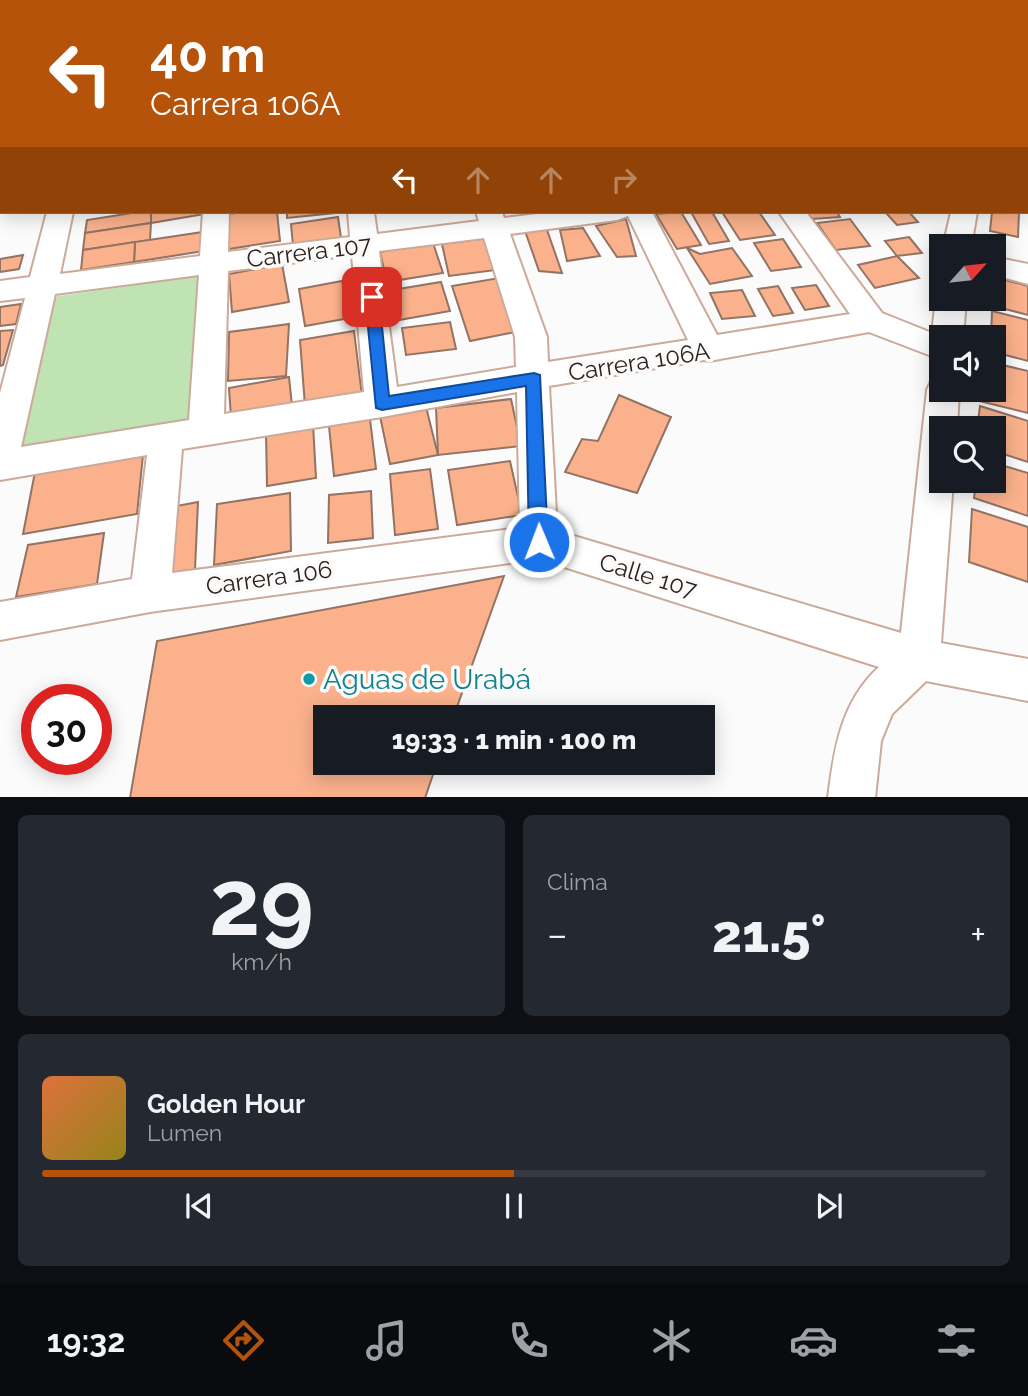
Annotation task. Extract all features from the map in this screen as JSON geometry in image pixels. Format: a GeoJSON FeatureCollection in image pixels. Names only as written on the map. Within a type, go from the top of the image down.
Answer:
{"type":"FeatureCollection","features":[{"type":"Feature","properties":{"kind":"street"},"geometry":{"type":"LineString","coordinates":[[0,463],[60,214]]}},
{"type":"Feature","properties":{"kind":"street"},"geometry":{"type":"LineString","coordinates":[[206,430],[216,214]]}},
{"type":"Feature","properties":{"kind":"street"},"geometry":{"type":"LineString","coordinates":[[361,214],[367,244],[382,404]]}},
{"type":"Feature","properties":{"kind":"street","name":"Carrera 107"},"geometry":{"type":"LineString","coordinates":[[0,291],[367,244],[491,220],[586,214]]}},
{"type":"Feature","properties":{"kind":"street"},"geometry":{"type":"LineString","coordinates":[[640,214],[709,350]]}},
{"type":"Feature","properties":{"kind":"street"},"geometry":{"type":"LineString","coordinates":[[793,214],[871,321],[929,344]]}},
{"type":"Feature","properties":{"kind":"street"},"geometry":{"type":"LineString","coordinates":[[960,234],[964,214]]}},
{"type":"Feature","properties":{"kind":"street"},"geometry":{"type":"LineString","coordinates":[[491,220],[531,337],[539,542]]}},
{"type":"Feature","properties":{"kind":"street"},"geometry":{"type":"LineString","coordinates":[[1006,269],[1028,274]]}},
{"type":"Feature","properties":{"kind":"street","name":"Carrera 106A"},"geometry":{"type":"LineString","coordinates":[[0,463],[382,404],[871,321]]}},
{"type":"Feature","properties":{"kind":"street"},"geometry":{"type":"LineString","coordinates":[[851,797],[858,741],[876,699],[919,659],[942,402]]}},
{"type":"Feature","properties":{"kind":"street"},"geometry":{"type":"LineString","coordinates":[[150,594],[166,437]]}},
{"type":"Feature","properties":{"kind":"street","name":"Carrera 106"},"geometry":{"type":"LineString","coordinates":[[0,621],[150,594],[539,542]]}},
{"type":"Feature","properties":{"kind":"street","name":"Calle 107"},"geometry":{"type":"LineString","coordinates":[[539,542],[919,659],[1028,680]]}},
{"type":"Feature","properties":{"kind":"green space"},"geometry":{"type":"Polygon","coordinates":[[[198,276],[193,423],[20,452],[52,297],[198,276]]]}},
{"type":"Feature","properties":{"kind":"building"},"geometry":{"type":"Polygon","coordinates":[[[125,214],[151,214],[151,223],[85,233],[87,220],[125,214]]]}},
{"type":"Feature","properties":{"kind":"building"},"geometry":{"type":"Polygon","coordinates":[[[151,214],[205,214],[151,223],[151,214]]]}},
{"type":"Feature","properties":{"kind":"building"},"geometry":{"type":"Polygon","coordinates":[[[228,214],[277,214],[280,241],[229,249],[228,214]]]}},
{"type":"Feature","properties":{"kind":"building"},"geometry":{"type":"Polygon","coordinates":[[[287,214],[325,214],[287,218],[287,214]]]}},
{"type":"Feature","properties":{"kind":"building"},"geometry":{"type":"Polygon","coordinates":[[[656,214],[682,214],[701,245],[677,249],[656,214]]]}},
{"type":"Feature","properties":{"kind":"building"},"geometry":{"type":"Polygon","coordinates":[[[692,214],[713,214],[729,241],[709,244],[692,214]]]}},
{"type":"Feature","properties":{"kind":"building"},"geometry":{"type":"Polygon","coordinates":[[[723,214],[760,214],[775,235],[740,240],[723,214]]]}},
{"type":"Feature","properties":{"kind":"building"},"geometry":{"type":"Polygon","coordinates":[[[808,214],[838,214],[840,217],[812,219],[808,214]]]}},
{"type":"Feature","properties":{"kind":"building"},"geometry":{"type":"Polygon","coordinates":[[[887,214],[911,214],[918,222],[897,225],[887,214]]]}},
{"type":"Feature","properties":{"kind":"building"},"geometry":{"type":"Polygon","coordinates":[[[992,214],[1019,214],[1018,237],[990,231],[992,214]]]}},
{"type":"Feature","properties":{"kind":"building"},"geometry":{"type":"Polygon","coordinates":[[[338,217],[341,238],[293,245],[291,224],[338,217]]]}},
{"type":"Feature","properties":{"kind":"building"},"geometry":{"type":"Polygon","coordinates":[[[626,219],[636,256],[617,257],[596,226],[626,219]]]}},
{"type":"Feature","properties":{"kind":"building"},"geometry":{"type":"Polygon","coordinates":[[[850,219],[870,246],[836,250],[817,223],[850,219]]]}},
{"type":"Feature","properties":{"kind":"building"},"geometry":{"type":"Polygon","coordinates":[[[151,223],[150,240],[83,250],[85,233],[151,223]]]}},
{"type":"Feature","properties":{"kind":"building"},"geometry":{"type":"Polygon","coordinates":[[[546,227],[562,273],[539,271],[524,228],[546,227]]]}},
{"type":"Feature","properties":{"kind":"building"},"geometry":{"type":"Polygon","coordinates":[[[583,228],[600,256],[567,261],[560,230],[583,228]]]}},
{"type":"Feature","properties":{"kind":"building"},"geometry":{"type":"Polygon","coordinates":[[[203,232],[204,251],[134,262],[135,242],[203,232]]]}},
{"type":"Feature","properties":{"kind":"building"},"geometry":{"type":"Polygon","coordinates":[[[909,237],[922,253],[897,256],[885,241],[909,237]]]}},
{"type":"Feature","properties":{"kind":"building"},"geometry":{"type":"Polygon","coordinates":[[[487,238],[496,270],[449,276],[442,244],[487,238]]]}},
{"type":"Feature","properties":{"kind":"building"},"geometry":{"type":"Polygon","coordinates":[[[783,239],[801,267],[771,271],[754,243],[783,239]]]}},
{"type":"Feature","properties":{"kind":"building"},"geometry":{"type":"Polygon","coordinates":[[[135,242],[134,262],[81,270],[83,250],[135,242]]]}},
{"type":"Feature","properties":{"kind":"building"},"geometry":{"type":"Polygon","coordinates":[[[433,243],[443,273],[387,282],[380,252],[433,243]]]}},
{"type":"Feature","properties":{"kind":"building"},"geometry":{"type":"Polygon","coordinates":[[[687,248],[700,254],[732,248],[752,276],[710,284],[687,248]]]}},
{"type":"Feature","properties":{"kind":"building"},"geometry":{"type":"Polygon","coordinates":[[[23,255],[19,269],[0,272],[0,259],[23,255]]]}},
{"type":"Feature","properties":{"kind":"building"},"geometry":{"type":"Polygon","coordinates":[[[897,256],[919,278],[875,288],[858,265],[897,256]]]}},
{"type":"Feature","properties":{"kind":"building"},"geometry":{"type":"Polygon","coordinates":[[[282,264],[289,302],[232,312],[229,274],[282,264]]]}},
{"type":"Feature","properties":{"kind":"building"},"geometry":{"type":"Polygon","coordinates":[[[499,278],[520,331],[470,341],[452,286],[499,278]]]}},
{"type":"Feature","properties":{"kind":"building"},"geometry":{"type":"Polygon","coordinates":[[[1006,280],[1028,286],[1028,315],[1006,309],[1006,280]]]}},
{"type":"Feature","properties":{"kind":"building"},"geometry":{"type":"Polygon","coordinates":[[[342,281],[350,318],[305,326],[299,289],[342,281]]]}},
{"type":"Feature","properties":{"kind":"building"},"geometry":{"type":"Polygon","coordinates":[[[441,282],[450,311],[399,320],[392,290],[441,282]]]}},
{"type":"Feature","properties":{"kind":"building"},"geometry":{"type":"Polygon","coordinates":[[[816,285],[829,306],[805,310],[792,288],[816,285]]]}},
{"type":"Feature","properties":{"kind":"building"},"geometry":{"type":"Polygon","coordinates":[[[778,286],[793,313],[773,316],[758,289],[778,286]]]}},
{"type":"Feature","properties":{"kind":"building"},"geometry":{"type":"Polygon","coordinates":[[[742,290],[755,316],[722,319],[710,293],[742,290]]]}},
{"type":"Feature","properties":{"kind":"building"},"geometry":{"type":"Polygon","coordinates":[[[21,304],[16,324],[0,326],[0,307],[21,304]]]}},
{"type":"Feature","properties":{"kind":"building"},"geometry":{"type":"Polygon","coordinates":[[[992,312],[1028,320],[1028,361],[1006,355],[1006,325],[991,325],[992,312]]]}},
{"type":"Feature","properties":{"kind":"building"},"geometry":{"type":"Polygon","coordinates":[[[450,322],[456,349],[406,355],[402,328],[450,322]]]}},
{"type":"Feature","properties":{"kind":"building"},"geometry":{"type":"Polygon","coordinates":[[[289,324],[286,376],[228,381],[229,332],[289,324]]]}},
{"type":"Feature","properties":{"kind":"building"},"geometry":{"type":"Polygon","coordinates":[[[13,330],[3,365],[0,366],[0,331],[13,330]]]}},
{"type":"Feature","properties":{"kind":"building"},"geometry":{"type":"Polygon","coordinates":[[[354,331],[362,396],[305,406],[300,340],[354,331]]]}},
{"type":"Feature","properties":{"kind":"building"},"geometry":{"type":"Polygon","coordinates":[[[1006,366],[1028,371],[1028,413],[983,402],[1006,402],[1006,366]]]}},
{"type":"Feature","properties":{"kind":"building"},"geometry":{"type":"Polygon","coordinates":[[[289,377],[292,406],[231,417],[229,388],[289,377]]]}},
{"type":"Feature","properties":{"kind":"building"},"geometry":{"type":"Polygon","coordinates":[[[619,395],[671,417],[637,493],[565,472],[582,439],[598,441],[619,395]]]}},
{"type":"Feature","properties":{"kind":"building"},"geometry":{"type":"Polygon","coordinates":[[[511,399],[521,446],[438,455],[436,408],[511,399]]]}},
{"type":"Feature","properties":{"kind":"building"},"geometry":{"type":"Polygon","coordinates":[[[980,406],[1028,421],[1028,462],[1006,455],[1006,416],[979,416],[980,406]]]}},
{"type":"Feature","properties":{"kind":"building"},"geometry":{"type":"Polygon","coordinates":[[[426,407],[438,455],[390,464],[380,416],[426,407]]]}},
{"type":"Feature","properties":{"kind":"building"},"geometry":{"type":"Polygon","coordinates":[[[370,419],[376,469],[334,476],[329,426],[370,419]]]}},
{"type":"Feature","properties":{"kind":"building"},"geometry":{"type":"Polygon","coordinates":[[[313,424],[316,478],[267,486],[266,432],[313,424]]]}},
{"type":"Feature","properties":{"kind":"building"},"geometry":{"type":"Polygon","coordinates":[[[143,455],[137,514],[23,534],[35,472],[143,455]]]}},
{"type":"Feature","properties":{"kind":"building"},"geometry":{"type":"Polygon","coordinates":[[[510,461],[522,515],[457,525],[448,470],[510,461]]]}},
{"type":"Feature","properties":{"kind":"building"},"geometry":{"type":"Polygon","coordinates":[[[1006,467],[1028,473],[1028,516],[974,498],[975,493],[1006,493],[1006,467]]]}},
{"type":"Feature","properties":{"kind":"building"},"geometry":{"type":"Polygon","coordinates":[[[430,469],[438,529],[395,535],[390,474],[430,469]]]}},
{"type":"Feature","properties":{"kind":"building"},"geometry":{"type":"Polygon","coordinates":[[[371,491],[373,538],[328,543],[329,495],[371,491]]]}},
{"type":"Feature","properties":{"kind":"building"},"geometry":{"type":"Polygon","coordinates":[[[290,493],[291,551],[214,565],[217,504],[290,493]]]}},
{"type":"Feature","properties":{"kind":"building"},"geometry":{"type":"Polygon","coordinates":[[[198,502],[195,570],[167,575],[171,507],[198,502]]]}},
{"type":"Feature","properties":{"kind":"building"},"geometry":{"type":"Polygon","coordinates":[[[972,509],[1028,527],[1028,582],[969,562],[972,509]]]}},
{"type":"Feature","properties":{"kind":"building"},"geometry":{"type":"Polygon","coordinates":[[[104,533],[97,584],[16,597],[28,545],[104,533]]]}},
{"type":"Feature","properties":{"kind":"building","name":"Aguas de Urabá"},"geometry":{"type":"Polygon","coordinates":[[[504,576],[458,705],[313,705],[313,775],[433,775],[425,797],[130,797],[157,641],[504,576]]]}},
{"type":"Feature","properties":{"kind":"place","name":"Aguas de Urabá"},"geometry":{"type":"Point","coordinates":[309,679]}},
{"type":"Feature","properties":{"kind":"route"},"geometry":{"type":"LineString","coordinates":[[372,297],[382,404],[534,379],[539,542]]}}]}
